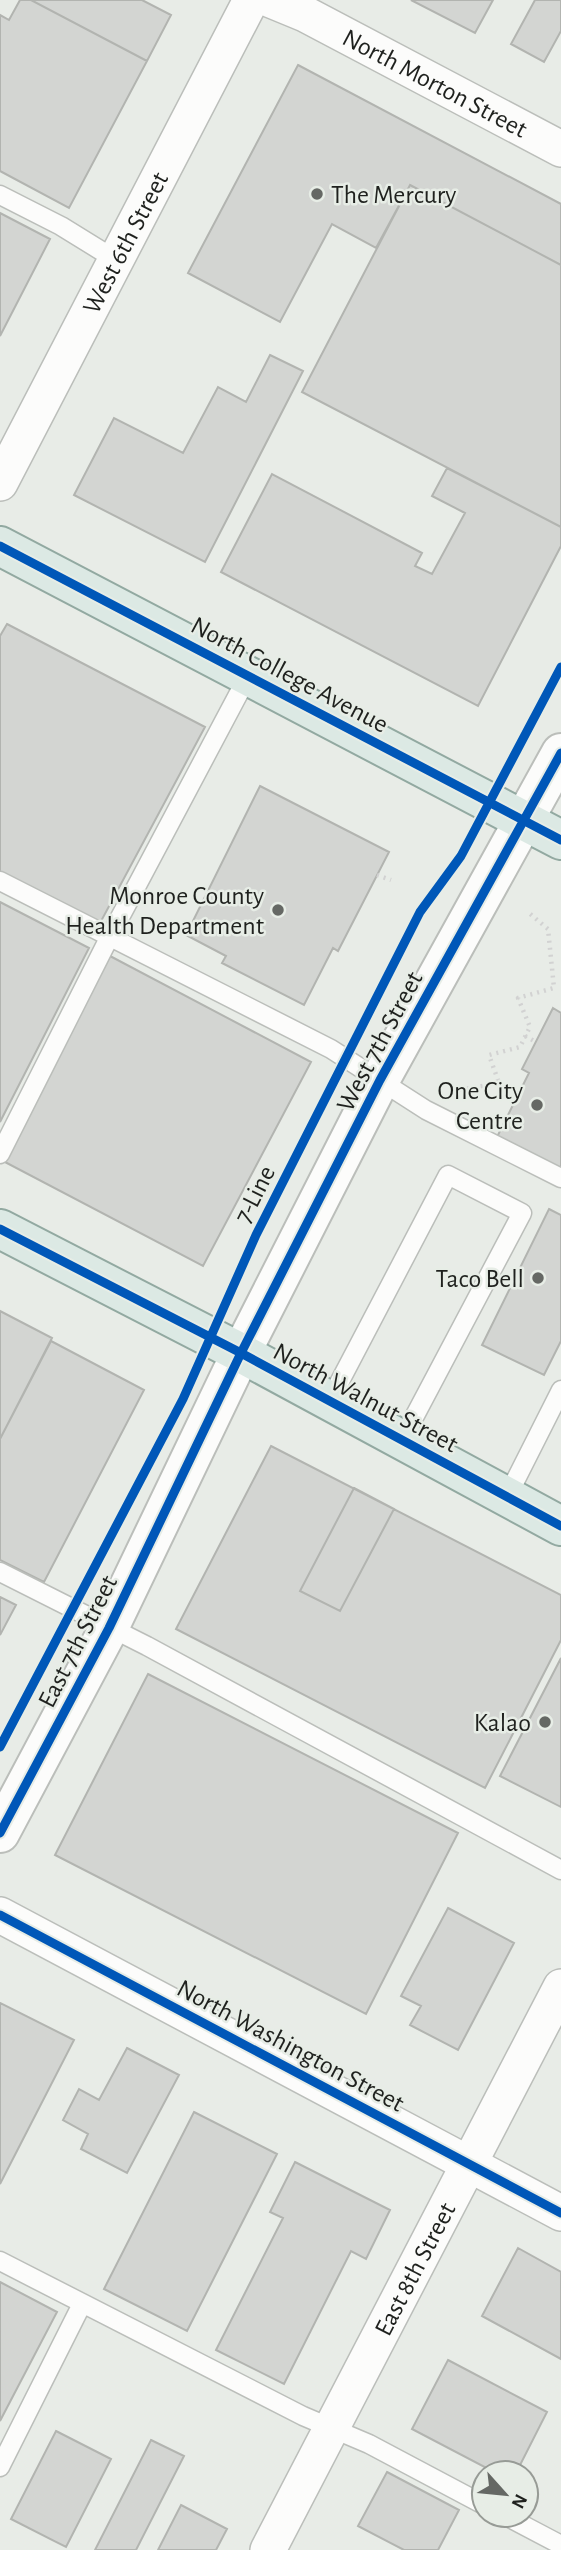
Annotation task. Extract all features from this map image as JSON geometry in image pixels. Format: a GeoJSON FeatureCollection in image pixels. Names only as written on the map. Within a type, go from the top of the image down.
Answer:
{"type":"FeatureCollection","features":[{"type":"Feature","properties":{"kind":"main road","name":"North College Avenue"},"geometry":{"type":"LineString","coordinates":[[0,546],[561,840]]}},
{"type":"Feature","properties":{"kind":"main road","name":"North Walnut Street"},"geometry":{"type":"LineString","coordinates":[[0,1229],[241,1353],[561,1526]]}},
{"type":"Feature","properties":{"kind":"street","name":"West 6th Street"},"geometry":{"type":"LineString","coordinates":[[0,483],[251,0]]}},
{"type":"Feature","properties":{"kind":"street","name":"North Morton Street"},"geometry":{"type":"LineString","coordinates":[[271,0],[305,13],[561,149]]}},
{"type":"Feature","properties":{"kind":"street","name":"West 7th Street"},"geometry":{"type":"LineString","coordinates":[[241,1353],[380,1080],[561,753]]}},
{"type":"Feature","properties":{"kind":"street","name":"East 7th Street"},"geometry":{"type":"LineString","coordinates":[[0,1833],[109,1628],[241,1353]]}},
{"type":"Feature","properties":{"kind":"street","name":"North Washington Street"},"geometry":{"type":"LineString","coordinates":[[0,1915],[561,2213]]}},
{"type":"Feature","properties":{"kind":"street","name":"East 8th Street"},"geometry":{"type":"LineString","coordinates":[[268,2550],[561,1987]]}},
{"type":"Feature","properties":{"kind":"lane"},"geometry":{"type":"LineString","coordinates":[[0,195],[61,226],[116,260]]}},
{"type":"Feature","properties":{"kind":"lane"},"geometry":{"type":"LineString","coordinates":[[0,1154],[109,937],[248,676]]}},
{"type":"Feature","properties":{"kind":"lane"},"geometry":{"type":"LineString","coordinates":[[0,881],[331,1049],[426,1110],[561,1178]]}},
{"type":"Feature","properties":{"kind":"lane"},"geometry":{"type":"LineString","coordinates":[[329,1402],[449,1175],[522,1213],[402,1440]]}},
{"type":"Feature","properties":{"kind":"lane"},"geometry":{"type":"LineString","coordinates":[[507,1497],[561,1390]]}},
{"type":"Feature","properties":{"kind":"lane"},"geometry":{"type":"LineString","coordinates":[[0,1572],[147,1646],[561,1870]]}},
{"type":"Feature","properties":{"kind":"lane"},"geometry":{"type":"LineString","coordinates":[[0,2261],[331,2429],[369,2444],[470,2498]]}},
{"type":"Feature","properties":{"kind":"lane"},"geometry":{"type":"LineString","coordinates":[[0,2467],[82,2304]]}},
{"type":"Feature","properties":{"kind":"lane"},"geometry":{"type":"LineString","coordinates":[[531,2529],[561,2545]]}},
{"type":"Feature","properties":{"kind":"path"},"geometry":{"type":"LineString","coordinates":[[377,875],[391,880]]}},
{"type":"Feature","properties":{"kind":"path"},"geometry":{"type":"LineString","coordinates":[[448,1092],[499,1083],[489,1055],[520,1047],[530,1027],[518,998],[554,988],[548,929],[529,913]]}},
{"type":"Feature","properties":{"kind":"path"},"geometry":{"type":"LineString","coordinates":[[525,1036],[536,1042]]}},
{"type":"Feature","properties":{"kind":"building"},"geometry":{"type":"Polygon","coordinates":[[[20,0],[31,0],[147,61],[69,208],[0,171],[0,15],[9,20],[20,0]]]}},
{"type":"Feature","properties":{"kind":"building"},"geometry":{"type":"Polygon","coordinates":[[[31,0],[142,0],[171,15],[147,61],[31,0]]]}},
{"type":"Feature","properties":{"kind":"building"},"geometry":{"type":"Polygon","coordinates":[[[411,0],[493,0],[475,33],[411,0]]]}},
{"type":"Feature","properties":{"kind":"building"},"geometry":{"type":"Polygon","coordinates":[[[535,0],[561,0],[561,31],[544,62],[511,44],[535,0]]]}},
{"type":"Feature","properties":{"kind":"building","name":"The Mercury"},"geometry":{"type":"Polygon","coordinates":[[[298,65],[561,204],[561,265],[410,185],[376,248],[332,224],[280,322],[188,273],[298,65]]]}},
{"type":"Feature","properties":{"kind":"building"},"geometry":{"type":"Polygon","coordinates":[[[410,185],[561,265],[561,527],[302,392],[410,185]]]}},
{"type":"Feature","properties":{"kind":"building"},"geometry":{"type":"Polygon","coordinates":[[[0,213],[50,239],[0,336],[0,213]]]}},
{"type":"Feature","properties":{"kind":"building"},"geometry":{"type":"Polygon","coordinates":[[[270,355],[303,371],[205,562],[74,495],[114,418],[183,453],[218,387],[246,402],[270,355]]]}},
{"type":"Feature","properties":{"kind":"building"},"geometry":{"type":"Polygon","coordinates":[[[447,468],[561,527],[561,546],[478,706],[221,572],[272,474],[422,553],[415,566],[432,574],[465,513],[432,496],[447,468]]]}},
{"type":"Feature","properties":{"kind":"building"},"geometry":{"type":"Polygon","coordinates":[[[7,624],[205,727],[99,925],[0,873],[0,636],[7,624]]]}},
{"type":"Feature","properties":{"kind":"building","name":"Monroe County Health Department"},"geometry":{"type":"Polygon","coordinates":[[[260,786],[389,852],[338,951],[333,948],[304,1005],[222,963],[226,956],[186,935],[260,786]]]}},
{"type":"Feature","properties":{"kind":"building"},"geometry":{"type":"Polygon","coordinates":[[[0,902],[89,948],[0,1122],[0,902]]]}},
{"type":"Feature","properties":{"kind":"building"},"geometry":{"type":"Polygon","coordinates":[[[110,956],[311,1062],[203,1266],[3,1161],[110,956]]]}},
{"type":"Feature","properties":{"kind":"building","name":"One City Centre"},"geometry":{"type":"Polygon","coordinates":[[[553,1008],[561,1013],[561,1169],[497,1137],[529,1073],[522,1069],[553,1008]]]}},
{"type":"Feature","properties":{"kind":"building","name":"Taco Bell"},"geometry":{"type":"Polygon","coordinates":[[[549,1209],[561,1215],[561,1341],[544,1375],[482,1345],[549,1209]]]}},
{"type":"Feature","properties":{"kind":"building"},"geometry":{"type":"Polygon","coordinates":[[[0,1311],[52,1338],[0,1439],[0,1311]]]}},
{"type":"Feature","properties":{"kind":"building"},"geometry":{"type":"Polygon","coordinates":[[[51,1341],[144,1390],[44,1582],[0,1560],[0,1439],[51,1341]]]}},
{"type":"Feature","properties":{"kind":"building"},"geometry":{"type":"Polygon","coordinates":[[[271,1446],[561,1595],[561,1640],[485,1788],[176,1629],[271,1446]]]}},
{"type":"Feature","properties":{"kind":"building"},"geometry":{"type":"Polygon","coordinates":[[[354,1488],[394,1509],[340,1611],[300,1591],[354,1488]]]}},
{"type":"Feature","properties":{"kind":"building"},"geometry":{"type":"Polygon","coordinates":[[[0,1597],[16,1605],[0,1635],[0,1597]]]}},
{"type":"Feature","properties":{"kind":"building","name":"Kalao"},"geometry":{"type":"Polygon","coordinates":[[[561,1658],[561,1807],[500,1776],[561,1658]]]}},
{"type":"Feature","properties":{"kind":"building"},"geometry":{"type":"Polygon","coordinates":[[[148,1674],[458,1833],[366,2014],[55,1855],[148,1674]]]}},
{"type":"Feature","properties":{"kind":"building"},"geometry":{"type":"Polygon","coordinates":[[[448,1908],[514,1943],[458,2050],[410,2025],[421,2006],[401,1996],[448,1908]]]}},
{"type":"Feature","properties":{"kind":"building"},"geometry":{"type":"Polygon","coordinates":[[[0,2003],[74,2040],[0,2184],[0,2003]]]}},
{"type":"Feature","properties":{"kind":"building"},"geometry":{"type":"Polygon","coordinates":[[[127,2048],[179,2075],[127,2173],[81,2149],[88,2134],[63,2120],[79,2089],[99,2100],[127,2048]]]}},
{"type":"Feature","properties":{"kind":"building"},"geometry":{"type":"Polygon","coordinates":[[[194,2112],[277,2154],[187,2331],[104,2289],[194,2112]]]}},
{"type":"Feature","properties":{"kind":"building"},"geometry":{"type":"Polygon","coordinates":[[[295,2162],[390,2210],[366,2259],[351,2251],[284,2384],[216,2350],[283,2218],[270,2212],[295,2162]]]}},
{"type":"Feature","properties":{"kind":"building"},"geometry":{"type":"Polygon","coordinates":[[[518,2248],[561,2272],[561,2359],[482,2316],[518,2248]]]}},
{"type":"Feature","properties":{"kind":"building"},"geometry":{"type":"Polygon","coordinates":[[[0,2282],[57,2312],[0,2421],[0,2282]]]}},
{"type":"Feature","properties":{"kind":"building"},"geometry":{"type":"Polygon","coordinates":[[[448,2360],[547,2412],[523,2459],[470,2459],[412,2429],[448,2360]]]}},
{"type":"Feature","properties":{"kind":"building"},"geometry":{"type":"Polygon","coordinates":[[[56,2431],[111,2459],[66,2547],[11,2519],[56,2431]]]}},
{"type":"Feature","properties":{"kind":"building"},"geometry":{"type":"Polygon","coordinates":[[[151,2440],[184,2456],[136,2550],[95,2550],[151,2440]]]}},
{"type":"Feature","properties":{"kind":"building"},"geometry":{"type":"Polygon","coordinates":[[[387,2472],[459,2510],[438,2550],[404,2550],[358,2526],[387,2472]]]}},
{"type":"Feature","properties":{"kind":"building"},"geometry":{"type":"Polygon","coordinates":[[[181,2505],[227,2529],[216,2550],[158,2550],[181,2505]]]}},
{"type":"Feature","properties":{"kind":"cycle path"},"geometry":{"type":"LineString","coordinates":[[0,546],[561,840]]}},
{"type":"Feature","properties":{"kind":"cycle path","name":"7-Line"},"geometry":{"type":"LineString","coordinates":[[0,1747],[183,1399],[256,1235],[420,912],[461,856],[561,667]]}},
{"type":"Feature","properties":{"kind":"cycle path"},"geometry":{"type":"LineString","coordinates":[[0,1833],[109,1628],[241,1353],[380,1080],[561,753]]}},
{"type":"Feature","properties":{"kind":"cycle path"},"geometry":{"type":"LineString","coordinates":[[0,1229],[241,1353],[561,1526]]}},
{"type":"Feature","properties":{"kind":"cycle path"},"geometry":{"type":"LineString","coordinates":[[0,1915],[561,2213]]}},
{"type":"Feature","properties":{"kind":"place","name":"The Mercury"},"geometry":{"type":"Point","coordinates":[317,194]}},
{"type":"Feature","properties":{"kind":"place","name":"Monroe County Health Department"},"geometry":{"type":"Point","coordinates":[278,910]}},
{"type":"Feature","properties":{"kind":"place","name":"One City Centre"},"geometry":{"type":"Point","coordinates":[537,1105]}},
{"type":"Feature","properties":{"kind":"place","name":"Taco Bell"},"geometry":{"type":"Point","coordinates":[538,1278]}},
{"type":"Feature","properties":{"kind":"place","name":"Kalao"},"geometry":{"type":"Point","coordinates":[545,1722]}}]}
